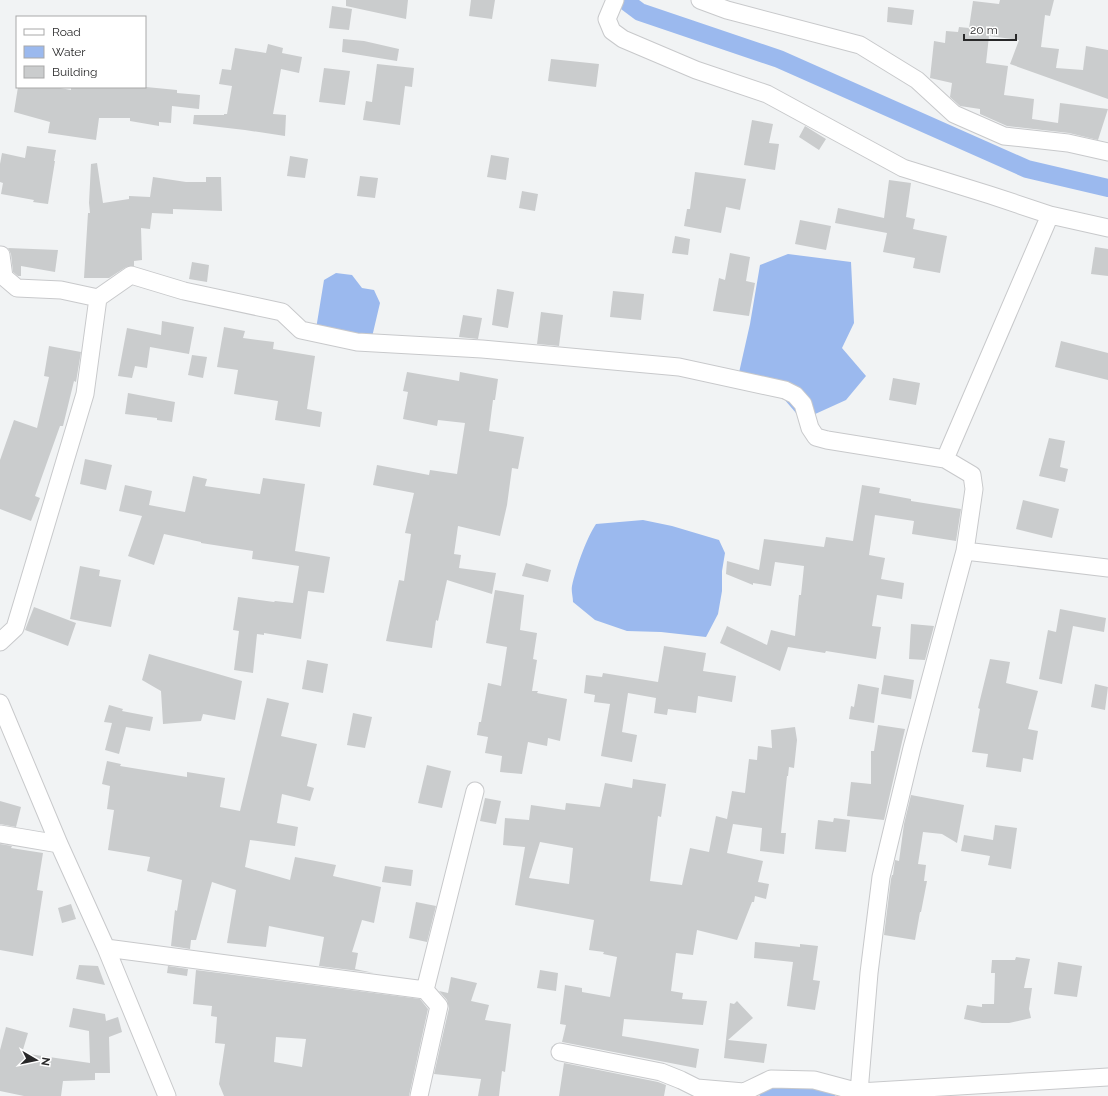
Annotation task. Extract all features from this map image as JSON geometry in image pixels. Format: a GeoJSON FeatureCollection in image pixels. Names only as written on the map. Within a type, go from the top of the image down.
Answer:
{"type":"FeatureCollection","features":[{"type":"Feature","properties":{"kind":"street"},"geometry":{"type":"LineString","coordinates":[[615,0],[607,19],[612,31],[623,39],[696,70],[767,94],[903,168],[1050,215],[1108,228]]}},
{"type":"Feature","properties":{"kind":"street"},"geometry":{"type":"LineString","coordinates":[[700,0],[727,10],[860,45],[917,80],[954,114],[1004,136],[1068,144],[1108,152]]}},
{"type":"Feature","properties":{"kind":"street"},"geometry":{"type":"LineString","coordinates":[[945,459],[1050,215]]}},
{"type":"Feature","properties":{"kind":"street"},"geometry":{"type":"LineString","coordinates":[[0,255],[4,277],[17,288],[61,290],[98,298],[131,275],[184,291],[282,312],[301,330],[357,342],[490,350],[679,367],[785,390],[795,395],[803,404],[810,428],[816,437],[945,459],[972,475],[974,488],[965,551],[912,748],[881,877],[859,1092]]}},
{"type":"Feature","properties":{"kind":"street"},"geometry":{"type":"LineString","coordinates":[[0,642],[15,628],[85,394],[98,298]]}},
{"type":"Feature","properties":{"kind":"street"},"geometry":{"type":"LineString","coordinates":[[965,551],[1108,568]]}},
{"type":"Feature","properties":{"kind":"street"},"geometry":{"type":"LineString","coordinates":[[0,703],[59,844],[106,948],[167,1096]]}},
{"type":"Feature","properties":{"kind":"street"},"geometry":{"type":"LineString","coordinates":[[425,990],[475,791]]}},
{"type":"Feature","properties":{"kind":"street"},"geometry":{"type":"LineString","coordinates":[[0,834],[59,844]]}},
{"type":"Feature","properties":{"kind":"street"},"geometry":{"type":"LineString","coordinates":[[106,948],[425,990],[439,1006],[419,1096]]}},
{"type":"Feature","properties":{"kind":"street"},"geometry":{"type":"LineString","coordinates":[[560,1052],[661,1072],[696,1088],[744,1092],[771,1079],[814,1080],[859,1092],[1108,1077]]}},
{"type":"Feature","properties":{"kind":"water"},"geometry":{"type":"Polygon","coordinates":[[[788,254],[851,262],[854,323],[842,348],[866,376],[846,400],[802,420],[784,399],[771,392],[736,386],[750,324],[760,265],[788,254]]]}},
{"type":"Feature","properties":{"kind":"water"},"geometry":{"type":"Polygon","coordinates":[[[336,273],[352,275],[362,288],[374,290],[380,303],[372,337],[316,329],[324,280],[336,273]]]}},
{"type":"Feature","properties":{"kind":"water"},"geometry":{"type":"Polygon","coordinates":[[[643,520],[672,526],[719,540],[725,553],[722,571],[722,591],[718,614],[706,637],[661,632],[627,631],[595,620],[573,602],[572,588],[576,571],[585,545],[596,524],[643,520]]]}},
{"type":"Feature","properties":{"kind":"water"},"geometry":{"type":"Polygon","coordinates":[[[770,1081],[837,1092],[835,1096],[760,1096],[755,1089],[770,1081]]]}},
{"type":"Feature","properties":{"kind":"building"},"geometry":{"type":"Polygon","coordinates":[[[346,0],[408,0],[406,19],[346,6],[346,0]]]}},
{"type":"Feature","properties":{"kind":"building"},"geometry":{"type":"Polygon","coordinates":[[[471,0],[495,0],[492,19],[469,16],[471,0]]]}},
{"type":"Feature","properties":{"kind":"building"},"geometry":{"type":"Polygon","coordinates":[[[1000,0],[1054,0],[1050,16],[1045,15],[1041,47],[1059,49],[1056,68],[1083,70],[1086,46],[1108,50],[1108,99],[1010,64],[1019,40],[989,36],[986,63],[1008,66],[1004,95],[1034,99],[1032,119],[1058,123],[1060,103],[1108,109],[1098,140],[1069,133],[1007,126],[980,114],[980,109],[960,106],[950,97],[952,83],[930,78],[934,41],[945,43],[946,31],[958,32],[959,27],[969,28],[973,1],[999,4],[1000,0]]]}},
{"type":"Feature","properties":{"kind":"building"},"geometry":{"type":"Polygon","coordinates":[[[332,6],[352,9],[349,30],[329,28],[332,6]]]}},
{"type":"Feature","properties":{"kind":"building"},"geometry":{"type":"Polygon","coordinates":[[[888,7],[914,10],[912,25],[887,22],[888,7]]]}},
{"type":"Feature","properties":{"kind":"building"},"geometry":{"type":"Polygon","coordinates":[[[343,39],[364,41],[399,49],[397,61],[342,52],[343,39]]]}},
{"type":"Feature","properties":{"kind":"building"},"geometry":{"type":"Polygon","coordinates":[[[268,44],[283,48],[282,53],[302,57],[299,73],[281,69],[273,114],[286,115],[285,136],[193,124],[194,115],[227,114],[232,86],[219,84],[222,69],[231,70],[235,48],[266,53],[268,44]]]}},
{"type":"Feature","properties":{"kind":"building"},"geometry":{"type":"Polygon","coordinates":[[[551,59],[599,64],[596,87],[548,81],[551,59]]]}},
{"type":"Feature","properties":{"kind":"building"},"geometry":{"type":"Polygon","coordinates":[[[377,64],[414,68],[412,87],[405,86],[400,125],[363,120],[366,101],[372,102],[377,64]]]}},
{"type":"Feature","properties":{"kind":"building"},"geometry":{"type":"Polygon","coordinates":[[[324,68],[350,71],[345,105],[319,102],[324,68]]]}},
{"type":"Feature","properties":{"kind":"building"},"geometry":{"type":"Polygon","coordinates":[[[146,87],[177,90],[177,93],[200,95],[199,109],[172,106],[171,123],[159,122],[159,126],[130,121],[130,118],[99,118],[96,140],[48,133],[50,122],[14,112],[18,88],[60,88],[71,90],[71,88],[146,87]]]}},
{"type":"Feature","properties":{"kind":"building"},"geometry":{"type":"Polygon","coordinates":[[[752,120],[773,124],[769,143],[779,144],[775,170],[744,165],[752,120]]]}},
{"type":"Feature","properties":{"kind":"building"},"geometry":{"type":"Polygon","coordinates":[[[805,126],[826,139],[819,150],[799,137],[805,126]]]}},
{"type":"Feature","properties":{"kind":"building"},"geometry":{"type":"Polygon","coordinates":[[[27,146],[56,150],[48,204],[1,194],[3,183],[0,182],[0,164],[2,153],[25,158],[27,146]]]}},
{"type":"Feature","properties":{"kind":"building"},"geometry":{"type":"Polygon","coordinates":[[[491,155],[509,158],[506,180],[487,177],[491,155]]]}},
{"type":"Feature","properties":{"kind":"building"},"geometry":{"type":"Polygon","coordinates":[[[290,156],[308,159],[305,178],[287,176],[290,156]]]}},
{"type":"Feature","properties":{"kind":"building"},"geometry":{"type":"Polygon","coordinates":[[[97,163],[103,203],[129,199],[129,196],[150,197],[153,177],[186,182],[206,182],[206,177],[221,177],[222,211],[173,209],[173,214],[152,213],[150,229],[141,228],[142,260],[134,261],[134,266],[126,267],[109,278],[84,278],[88,213],[90,213],[89,203],[91,164],[97,163]]]}},
{"type":"Feature","properties":{"kind":"building"},"geometry":{"type":"Polygon","coordinates":[[[695,172],[746,179],[740,210],[726,207],[721,233],[684,226],[687,209],[690,209],[695,172]]]}},
{"type":"Feature","properties":{"kind":"building"},"geometry":{"type":"Polygon","coordinates":[[[360,176],[378,178],[375,198],[357,196],[360,176]]]}},
{"type":"Feature","properties":{"kind":"building"},"geometry":{"type":"Polygon","coordinates":[[[889,180],[911,183],[906,217],[915,219],[913,229],[947,236],[940,273],[913,268],[915,258],[883,252],[887,233],[835,223],[838,208],[884,218],[889,180]]]}},
{"type":"Feature","properties":{"kind":"building"},"geometry":{"type":"Polygon","coordinates":[[[522,191],[538,194],[535,211],[519,208],[522,191]]]}},
{"type":"Feature","properties":{"kind":"building"},"geometry":{"type":"Polygon","coordinates":[[[800,220],[831,226],[826,250],[795,244],[800,220]]]}},
{"type":"Feature","properties":{"kind":"building"},"geometry":{"type":"Polygon","coordinates":[[[675,236],[690,239],[688,255],[672,253],[675,236]]]}},
{"type":"Feature","properties":{"kind":"building"},"geometry":{"type":"Polygon","coordinates":[[[1095,247],[1108,249],[1108,276],[1091,274],[1095,247]]]}},
{"type":"Feature","properties":{"kind":"building"},"geometry":{"type":"Polygon","coordinates":[[[8,248],[58,250],[55,272],[21,266],[21,276],[18,276],[13,272],[11,254],[8,248]]]}},
{"type":"Feature","properties":{"kind":"building"},"geometry":{"type":"Polygon","coordinates":[[[730,253],[750,257],[746,281],[755,283],[749,316],[713,311],[719,278],[725,280],[730,253]]]}},
{"type":"Feature","properties":{"kind":"building"},"geometry":{"type":"Polygon","coordinates":[[[192,262],[209,265],[207,282],[189,279],[192,262]]]}},
{"type":"Feature","properties":{"kind":"building"},"geometry":{"type":"Polygon","coordinates":[[[497,289],[514,292],[508,328],[492,325],[497,289]]]}},
{"type":"Feature","properties":{"kind":"building"},"geometry":{"type":"Polygon","coordinates":[[[613,291],[644,294],[641,320],[610,317],[613,291]]]}},
{"type":"Feature","properties":{"kind":"building"},"geometry":{"type":"Polygon","coordinates":[[[541,312],[563,315],[559,346],[537,344],[541,312]]]}},
{"type":"Feature","properties":{"kind":"building"},"geometry":{"type":"Polygon","coordinates":[[[463,315],[482,318],[478,339],[459,337],[463,315]]]}},
{"type":"Feature","properties":{"kind":"building"},"geometry":{"type":"Polygon","coordinates":[[[162,321],[194,327],[189,354],[150,347],[147,368],[135,366],[132,378],[118,376],[127,328],[161,335],[162,321]]]}},
{"type":"Feature","properties":{"kind":"building"},"geometry":{"type":"Polygon","coordinates":[[[224,327],[245,331],[243,338],[274,342],[273,349],[315,356],[307,409],[322,412],[320,427],[275,420],[278,401],[234,394],[238,370],[217,367],[224,327]]]}},
{"type":"Feature","properties":{"kind":"building"},"geometry":{"type":"Polygon","coordinates":[[[1061,341],[1108,353],[1108,380],[1055,367],[1061,341]]]}},
{"type":"Feature","properties":{"kind":"building"},"geometry":{"type":"Polygon","coordinates":[[[49,346],[81,352],[76,382],[74,381],[63,426],[60,426],[35,496],[40,498],[31,521],[0,509],[0,460],[14,420],[37,428],[49,377],[44,376],[49,346]]]}},
{"type":"Feature","properties":{"kind":"building"},"geometry":{"type":"Polygon","coordinates":[[[192,355],[207,357],[203,378],[188,375],[192,355]]]}},
{"type":"Feature","properties":{"kind":"building"},"geometry":{"type":"Polygon","coordinates":[[[407,372],[459,381],[460,372],[498,379],[495,400],[493,400],[489,431],[524,437],[518,469],[512,468],[507,505],[500,536],[458,526],[454,554],[461,555],[459,568],[496,573],[492,594],[447,580],[438,621],[436,620],[432,648],[386,641],[399,580],[404,581],[411,534],[405,533],[414,493],[373,485],[377,465],[429,475],[430,470],[457,474],[465,423],[438,420],[437,426],[403,419],[408,392],[403,391],[407,372]]]}},
{"type":"Feature","properties":{"kind":"building"},"geometry":{"type":"Polygon","coordinates":[[[893,378],[920,383],[916,405],[889,400],[893,378]]]}},
{"type":"Feature","properties":{"kind":"building"},"geometry":{"type":"Polygon","coordinates":[[[128,393],[175,402],[172,422],[157,420],[157,418],[125,414],[128,393]]]}},
{"type":"Feature","properties":{"kind":"building"},"geometry":{"type":"Polygon","coordinates":[[[1049,438],[1065,441],[1060,467],[1068,469],[1065,482],[1039,476],[1049,438]]]}},
{"type":"Feature","properties":{"kind":"building"},"geometry":{"type":"Polygon","coordinates":[[[85,459],[112,465],[106,490],[80,484],[85,459]]]}},
{"type":"Feature","properties":{"kind":"building"},"geometry":{"type":"Polygon","coordinates":[[[193,476],[207,479],[205,486],[260,494],[263,478],[305,484],[295,551],[330,557],[324,593],[308,591],[301,639],[264,633],[264,635],[257,634],[253,673],[234,670],[239,631],[233,630],[238,597],[293,603],[299,566],[252,559],[253,551],[201,543],[164,534],[154,565],[128,556],[142,516],[119,511],[125,485],[152,491],[149,505],[185,512],[193,476]]]}},
{"type":"Feature","properties":{"kind":"building"},"geometry":{"type":"Polygon","coordinates":[[[862,485],[880,488],[879,493],[911,499],[911,501],[961,509],[956,541],[912,534],[914,521],[875,515],[869,555],[885,558],[881,579],[904,583],[902,599],[877,595],[872,626],[881,627],[876,659],[788,647],[780,671],[720,643],[727,626],[767,645],[771,630],[795,636],[799,595],[801,595],[804,566],[775,562],[771,586],[753,583],[753,585],[726,574],[727,561],[759,570],[764,539],[824,547],[826,537],[853,541],[862,485]]]}},
{"type":"Feature","properties":{"kind":"building"},"geometry":{"type":"Polygon","coordinates":[[[1023,500],[1059,509],[1052,538],[1016,529],[1023,500]]]}},
{"type":"Feature","properties":{"kind":"building"},"geometry":{"type":"Polygon","coordinates":[[[526,563],[551,570],[548,582],[522,576],[526,563]]]}},
{"type":"Feature","properties":{"kind":"building"},"geometry":{"type":"Polygon","coordinates":[[[80,566],[100,570],[99,576],[121,580],[111,627],[70,619],[80,566]]]}},
{"type":"Feature","properties":{"kind":"building"},"geometry":{"type":"Polygon","coordinates":[[[495,590],[524,595],[520,630],[537,633],[533,659],[537,660],[532,691],[538,691],[537,693],[567,699],[560,741],[548,738],[547,746],[528,742],[522,774],[500,772],[502,756],[485,753],[488,737],[477,735],[479,722],[481,722],[488,683],[501,686],[507,647],[486,643],[495,590]]]}},
{"type":"Feature","properties":{"kind":"building"},"geometry":{"type":"Polygon","coordinates":[[[34,607],[76,623],[68,646],[25,630],[34,607]]]}},
{"type":"Feature","properties":{"kind":"building"},"geometry":{"type":"Polygon","coordinates":[[[1060,609],[1106,618],[1104,632],[1073,626],[1062,684],[1039,679],[1048,630],[1056,632],[1060,609]]]}},
{"type":"Feature","properties":{"kind":"building"},"geometry":{"type":"Polygon","coordinates":[[[911,624],[934,626],[925,660],[909,659],[911,624]]]}},
{"type":"Feature","properties":{"kind":"building"},"geometry":{"type":"Polygon","coordinates":[[[664,646],[706,653],[703,671],[736,676],[732,702],[698,696],[696,713],[668,709],[667,715],[654,713],[656,698],[628,693],[622,732],[637,735],[632,762],[601,756],[610,704],[594,702],[595,695],[584,693],[586,675],[602,677],[603,673],[658,682],[664,646]]]}},
{"type":"Feature","properties":{"kind":"building"},"geometry":{"type":"Polygon","coordinates":[[[149,654],[242,681],[235,720],[203,714],[201,721],[163,724],[161,691],[142,680],[149,654]]]}},
{"type":"Feature","properties":{"kind":"building"},"geometry":{"type":"Polygon","coordinates":[[[990,659],[1010,662],[1006,683],[1038,691],[1028,729],[1038,731],[1033,760],[1023,758],[1021,772],[986,767],[988,754],[972,752],[980,709],[978,708],[990,659]]]}},
{"type":"Feature","properties":{"kind":"building"},"geometry":{"type":"Polygon","coordinates":[[[307,660],[328,664],[323,693],[302,689],[307,660]]]}},
{"type":"Feature","properties":{"kind":"building"},"geometry":{"type":"Polygon","coordinates":[[[884,675],[914,680],[911,699],[881,694],[884,675]]]}},
{"type":"Feature","properties":{"kind":"building"},"geometry":{"type":"Polygon","coordinates":[[[858,684],[879,688],[874,723],[849,719],[851,706],[854,707],[858,684]]]}},
{"type":"Feature","properties":{"kind":"building"},"geometry":{"type":"Polygon","coordinates":[[[1095,684],[1108,687],[1105,710],[1091,707],[1095,684]]]}},
{"type":"Feature","properties":{"kind":"building"},"geometry":{"type":"Polygon","coordinates":[[[267,698],[289,703],[281,736],[317,744],[307,786],[314,788],[310,801],[282,794],[277,823],[298,827],[295,846],[250,840],[245,867],[290,880],[295,857],[336,865],[333,876],[381,887],[374,923],[362,920],[352,952],[358,953],[355,969],[374,973],[319,966],[324,937],[269,926],[266,947],[227,943],[236,890],[212,882],[196,940],[191,940],[190,949],[171,946],[175,910],[177,911],[182,880],[147,871],[150,857],[108,850],[114,810],[107,809],[110,786],[102,784],[107,761],[121,764],[120,766],[187,777],[187,772],[225,778],[220,807],[240,811],[267,698]]]}},
{"type":"Feature","properties":{"kind":"building"},"geometry":{"type":"Polygon","coordinates":[[[109,705],[123,709],[122,711],[153,717],[150,731],[126,727],[119,754],[105,750],[112,723],[104,722],[109,705]]]}},
{"type":"Feature","properties":{"kind":"building"},"geometry":{"type":"Polygon","coordinates":[[[353,713],[372,717],[365,748],[347,745],[353,713]]]}},
{"type":"Feature","properties":{"kind":"building"},"geometry":{"type":"Polygon","coordinates":[[[878,725],[905,729],[884,820],[847,816],[851,782],[871,784],[871,751],[874,751],[878,725]]]}},
{"type":"Feature","properties":{"kind":"building"},"geometry":{"type":"Polygon","coordinates":[[[795,727],[797,740],[794,768],[789,767],[787,776],[781,833],[786,833],[784,854],[760,851],[762,828],[733,824],[727,853],[763,861],[758,882],[769,884],[766,899],[755,896],[754,902],[752,902],[737,940],[697,930],[693,955],[676,953],[671,991],[683,993],[682,999],[707,1001],[703,1025],[624,1019],[622,1036],[699,1049],[696,1068],[562,1042],[566,1025],[560,1024],[565,985],[582,988],[582,992],[610,997],[617,957],[603,954],[604,952],[589,950],[594,920],[515,905],[525,847],[503,845],[505,818],[529,820],[531,805],[565,810],[566,803],[600,807],[605,783],[632,788],[633,779],[666,784],[661,817],[658,816],[650,881],[682,885],[690,848],[709,852],[716,816],[727,819],[732,791],[745,793],[749,759],[757,760],[758,746],[772,748],[771,730],[795,727]],[[540,842],[529,878],[569,884],[573,848],[540,842]]]}},
{"type":"Feature","properties":{"kind":"building"},"geometry":{"type":"Polygon","coordinates":[[[427,765],[451,771],[442,808],[418,803],[427,765]]]}},
{"type":"Feature","properties":{"kind":"building"},"geometry":{"type":"Polygon","coordinates":[[[911,795],[964,805],[957,843],[942,834],[923,832],[918,864],[926,865],[924,881],[927,881],[915,940],[884,935],[891,879],[895,860],[899,861],[904,824],[911,795]]]}},
{"type":"Feature","properties":{"kind":"building"},"geometry":{"type":"Polygon","coordinates":[[[485,798],[501,801],[496,824],[480,821],[485,798]]]}},
{"type":"Feature","properties":{"kind":"building"},"geometry":{"type":"Polygon","coordinates":[[[0,801],[21,807],[16,827],[0,824],[0,801]]]}},
{"type":"Feature","properties":{"kind":"building"},"geometry":{"type":"Polygon","coordinates":[[[834,818],[850,820],[846,852],[815,849],[818,820],[833,822],[834,818]]]}},
{"type":"Feature","properties":{"kind":"building"},"geometry":{"type":"Polygon","coordinates":[[[995,825],[1017,828],[1011,869],[988,865],[990,856],[961,851],[964,835],[993,840],[995,825]]]}},
{"type":"Feature","properties":{"kind":"building"},"geometry":{"type":"Polygon","coordinates":[[[0,844],[12,846],[11,848],[43,853],[37,890],[43,891],[33,956],[0,950],[0,844]]]}},
{"type":"Feature","properties":{"kind":"building"},"geometry":{"type":"Polygon","coordinates":[[[385,866],[413,870],[411,886],[382,882],[385,866]]]}},
{"type":"Feature","properties":{"kind":"building"},"geometry":{"type":"Polygon","coordinates":[[[416,902],[436,906],[427,942],[409,938],[416,902]]]}},
{"type":"Feature","properties":{"kind":"building"},"geometry":{"type":"Polygon","coordinates":[[[71,904],[76,919],[62,923],[58,908],[71,904]]]}},
{"type":"Feature","properties":{"kind":"building"},"geometry":{"type":"Polygon","coordinates":[[[755,942],[800,947],[800,944],[818,946],[813,980],[820,981],[815,1010],[787,1006],[793,962],[754,958],[755,942]]]}},
{"type":"Feature","properties":{"kind":"building"},"geometry":{"type":"Polygon","coordinates":[[[1016,957],[1030,959],[1024,988],[1032,988],[1029,1009],[1031,1018],[1009,1023],[982,1023],[964,1019],[967,1005],[982,1007],[982,1004],[994,1004],[995,973],[991,973],[992,960],[1015,960],[1016,957]]]}},
{"type":"Feature","properties":{"kind":"building"},"geometry":{"type":"Polygon","coordinates":[[[1058,962],[1082,966],[1077,997],[1054,994],[1058,962]]]}},
{"type":"Feature","properties":{"kind":"building"},"geometry":{"type":"Polygon","coordinates":[[[79,965],[98,966],[105,985],[76,979],[79,965]]]}},
{"type":"Feature","properties":{"kind":"building"},"geometry":{"type":"Polygon","coordinates":[[[168,966],[188,969],[187,976],[167,973],[168,966]]]}},
{"type":"Feature","properties":{"kind":"building"},"geometry":{"type":"Polygon","coordinates":[[[196,970],[420,999],[428,1009],[409,1096],[224,1096],[219,1084],[225,1044],[215,1043],[217,1017],[211,1016],[212,1006],[193,1004],[196,970]],[[276,1037],[274,1062],[302,1067],[306,1039],[276,1037]]]}},
{"type":"Feature","properties":{"kind":"building"},"geometry":{"type":"Polygon","coordinates":[[[540,970],[558,973],[556,991],[537,988],[540,970]]]}},
{"type":"Feature","properties":{"kind":"building"},"geometry":{"type":"Polygon","coordinates":[[[451,977],[477,983],[471,1001],[489,1005],[485,1020],[511,1024],[505,1072],[502,1071],[499,1096],[478,1096],[481,1079],[434,1074],[449,1008],[447,1000],[439,991],[448,993],[451,977]]]}},
{"type":"Feature","properties":{"kind":"building"},"geometry":{"type":"Polygon","coordinates":[[[737,1001],[753,1018],[728,1040],[767,1044],[764,1063],[724,1058],[730,1003],[734,1004],[737,1001]]]}},
{"type":"Feature","properties":{"kind":"building"},"geometry":{"type":"Polygon","coordinates":[[[73,1008],[105,1014],[106,1021],[118,1017],[122,1032],[109,1037],[110,1073],[95,1073],[95,1080],[63,1081],[61,1096],[24,1096],[0,1091],[0,1050],[6,1027],[28,1033],[22,1053],[90,1063],[89,1031],[69,1027],[73,1008]]]}},
{"type":"Feature","properties":{"kind":"building"},"geometry":{"type":"Polygon","coordinates":[[[564,1063],[658,1082],[666,1085],[664,1096],[559,1096],[564,1063]]]}},
{"type":"Feature","properties":{"kind":"waterway"},"geometry":{"type":"LineString","coordinates":[[624,0],[640,12],[779,59],[1027,169],[1108,188]]}}]}
